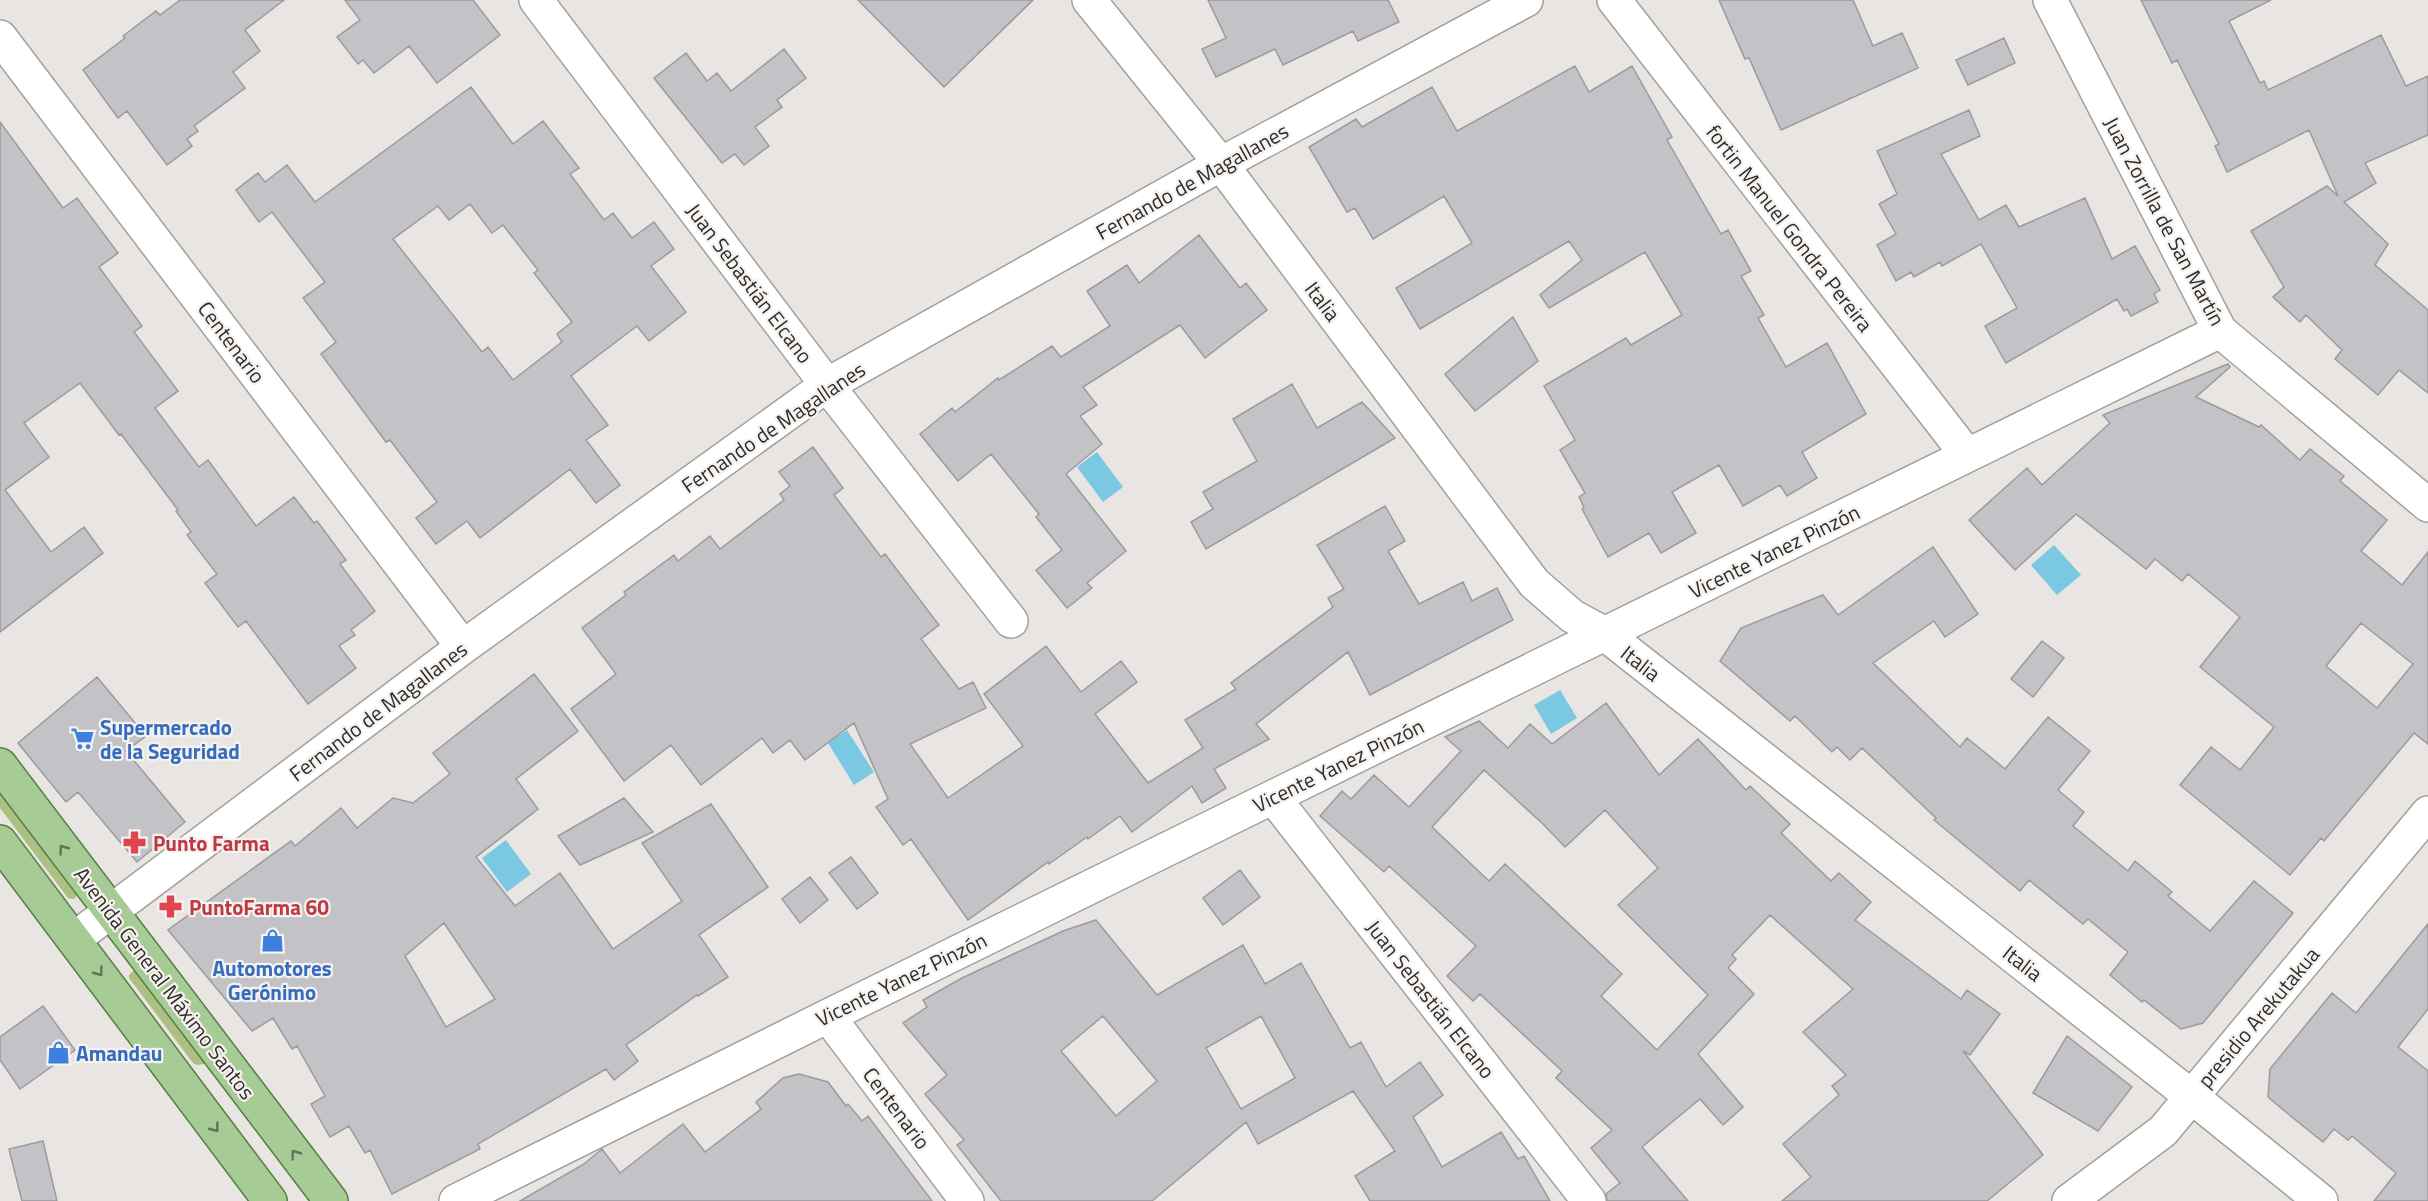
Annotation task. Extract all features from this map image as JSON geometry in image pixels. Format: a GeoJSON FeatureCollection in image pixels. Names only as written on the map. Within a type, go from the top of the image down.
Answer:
{"type":"FeatureCollection","features":[{"type":"Feature","properties":{"kind":"main road","name":"Avenida General Máximo Santos"},"geometry":{"type":"LineString","coordinates":[[0,765],[331,1201]]}},
{"type":"Feature","properties":{"kind":"main road"},"geometry":{"type":"LineString","coordinates":[[0,842],[270,1201]]}},
{"type":"Feature","properties":{"kind":"street","name":"Juan Sebastián Elcano"},"geometry":{"type":"LineString","coordinates":[[536,0],[827,385],[1011,621]]}},
{"type":"Feature","properties":{"kind":"street","name":"Italia"},"geometry":{"type":"LineString","coordinates":[[1089,0],[1221,164],[1534,584],[1572,616],[1605,634],[2321,1201]]}},
{"type":"Feature","properties":{"kind":"street","name":"Fernando de Magallanes"},"geometry":{"type":"LineString","coordinates":[[74,939],[463,647],[827,385],[1221,164],[1526,0]]}},
{"type":"Feature","properties":{"kind":"street","name":"fortin Manuel Gondra Pereira"},"geometry":{"type":"LineString","coordinates":[[1614,0],[1967,455]]}},
{"type":"Feature","properties":{"kind":"street","name":"Juan Zorrilla de San Martín"},"geometry":{"type":"LineString","coordinates":[[2050,0],[2220,331],[2428,505]]}},
{"type":"Feature","properties":{"kind":"street","name":"Centenario"},"geometry":{"type":"LineString","coordinates":[[0,37],[463,647]]}},
{"type":"Feature","properties":{"kind":"street","name":"Vicente Yanez Pinzón"},"geometry":{"type":"LineString","coordinates":[[456,1201],[2220,331]]}},
{"type":"Feature","properties":{"kind":"street","name":"Juan Sebastián Elcano"},"geometry":{"type":"LineString","coordinates":[[1273,797],[1589,1201]]}},
{"type":"Feature","properties":{"kind":"street","name":"presidio Arekutakua"},"geometry":{"type":"LineString","coordinates":[[2069,1201],[2163,1131],[2428,813]]}},
{"type":"Feature","properties":{"kind":"street","name":"Centenario"},"geometry":{"type":"LineString","coordinates":[[828,1016],[967,1201]]}},
{"type":"Feature","properties":{"kind":"green space"},"geometry":{"type":"Polygon","coordinates":[[[0,790],[78,894],[74,899],[68,898],[0,808],[0,790]]]}},
{"type":"Feature","properties":{"kind":"green space"},"geometry":{"type":"Polygon","coordinates":[[[133,971],[139,972],[205,1064],[193,1063],[129,978],[133,971]]]}},
{"type":"Feature","properties":{"kind":"water"},"geometry":{"type":"Polygon","coordinates":[[[1097,452],[1123,487],[1103,502],[1077,467],[1097,452]]]}},
{"type":"Feature","properties":{"kind":"water"},"geometry":{"type":"Polygon","coordinates":[[[2054,545],[2081,575],[2057,595],[2031,565],[2054,545]]]}},
{"type":"Feature","properties":{"kind":"water"},"geometry":{"type":"Polygon","coordinates":[[[1560,690],[1577,718],[1551,734],[1534,705],[1560,690]]]}},
{"type":"Feature","properties":{"kind":"water"},"geometry":{"type":"Polygon","coordinates":[[[847,730],[874,772],[854,785],[828,743],[847,730]]]}},
{"type":"Feature","properties":{"kind":"water"},"geometry":{"type":"Polygon","coordinates":[[[506,840],[531,874],[507,892],[482,858],[506,840]]]}},
{"type":"Feature","properties":{"kind":"building"},"geometry":{"type":"Polygon","coordinates":[[[180,0],[284,0],[245,30],[260,51],[233,72],[245,88],[194,126],[198,131],[187,139],[192,146],[167,165],[127,111],[118,118],[83,70],[156,11],[160,15],[180,0]]]}},
{"type":"Feature","properties":{"kind":"building"},"geometry":{"type":"Polygon","coordinates":[[[345,0],[473,0],[500,35],[437,83],[409,46],[374,73],[363,60],[358,64],[337,37],[360,20],[345,0]]]}},
{"type":"Feature","properties":{"kind":"building"},"geometry":{"type":"Polygon","coordinates":[[[858,0],[1033,0],[944,87],[858,0]]]}},
{"type":"Feature","properties":{"kind":"building"},"geometry":{"type":"Polygon","coordinates":[[[1208,0],[1388,0],[1399,22],[1358,41],[1353,31],[1283,65],[1275,49],[1216,77],[1202,49],[1226,38],[1208,0]]]}},
{"type":"Feature","properties":{"kind":"building"},"geometry":{"type":"Polygon","coordinates":[[[1719,0],[1853,0],[1873,46],[1902,33],[1918,68],[1781,130],[1749,58],[1745,59],[1719,0]]]}},
{"type":"Feature","properties":{"kind":"building"},"geometry":{"type":"Polygon","coordinates":[[[2141,0],[2271,0],[2229,21],[2260,83],[2264,81],[2268,90],[2381,35],[2406,86],[2428,76],[2428,135],[2365,163],[2376,183],[2344,202],[2388,244],[2375,265],[2428,310],[2428,393],[2399,370],[2378,395],[2335,359],[2342,350],[2306,315],[2300,322],[2273,297],[2284,287],[2251,231],[2327,186],[2338,196],[2309,130],[2227,172],[2215,146],[2219,144],[2177,60],[2172,63],[2141,0]]]}},
{"type":"Feature","properties":{"kind":"building"},"geometry":{"type":"Polygon","coordinates":[[[2004,38],[2015,63],[1968,85],[1956,60],[2004,38]]]}},
{"type":"Feature","properties":{"kind":"building"},"geometry":{"type":"Polygon","coordinates":[[[784,49],[806,78],[777,100],[782,107],[755,127],[769,146],[744,165],[735,154],[722,163],[654,78],[686,53],[707,81],[717,73],[731,91],[784,49]]]}},
{"type":"Feature","properties":{"kind":"building"},"geometry":{"type":"Polygon","coordinates":[[[1575,66],[1589,92],[1632,66],[1672,137],[1667,140],[1721,234],[1728,230],[1751,271],[1741,276],[1764,315],[1758,318],[1786,367],[1827,343],[1866,414],[1802,452],[1817,478],[1787,496],[1780,485],[1743,506],[1719,465],[1672,492],[1696,533],[1661,553],[1649,533],[1608,557],[1582,509],[1584,507],[1579,497],[1585,493],[1560,450],[1575,440],[1544,386],[1626,338],[1631,345],[1682,315],[1645,252],[1549,308],[1540,295],[1582,260],[1569,241],[1420,329],[1396,288],[1472,243],[1444,196],[1373,239],[1355,208],[1347,212],[1309,147],[1356,119],[1362,127],[1432,87],[1457,131],[1575,66]]]}},
{"type":"Feature","properties":{"kind":"building"},"geometry":{"type":"Polygon","coordinates":[[[471,87],[513,144],[543,121],[579,168],[570,174],[604,220],[613,213],[632,238],[654,222],[674,249],[651,266],[686,312],[649,341],[637,326],[571,376],[608,425],[586,440],[620,485],[596,503],[570,469],[480,538],[467,521],[436,544],[416,518],[437,502],[390,440],[386,442],[321,354],[336,342],[303,298],[325,282],[272,212],[259,222],[236,190],[258,173],[265,182],[287,165],[315,202],[471,87]],[[470,204],[449,220],[438,206],[393,239],[482,352],[488,347],[513,380],[562,342],[557,334],[572,322],[534,273],[538,270],[503,225],[492,233],[470,204]]]}},
{"type":"Feature","properties":{"kind":"building"},"geometry":{"type":"Polygon","coordinates":[[[1969,110],[1980,136],[1941,154],[1979,220],[2006,205],[2019,227],[2085,198],[2112,259],[2135,246],[2160,290],[2154,294],[2158,302],[2131,316],[2127,309],[2124,311],[2117,299],[2006,363],[1985,326],[2017,308],[1981,244],[1942,266],[1940,262],[1914,277],[1911,272],[1896,281],[1877,245],[1896,234],[1879,204],[1897,194],[1877,151],[1969,110]]]}},
{"type":"Feature","properties":{"kind":"building"},"geometry":{"type":"Polygon","coordinates":[[[0,122],[63,208],[77,198],[118,253],[99,267],[142,326],[134,332],[178,391],[155,408],[199,467],[208,460],[256,526],[294,497],[314,523],[317,521],[346,560],[340,564],[375,611],[351,630],[355,635],[339,646],[356,668],[308,704],[246,621],[238,627],[205,583],[217,574],[187,535],[191,532],[176,511],[178,510],[80,383],[24,423],[49,457],[5,490],[51,552],[84,527],[103,553],[0,632],[0,122]]]}},
{"type":"Feature","properties":{"kind":"building"},"geometry":{"type":"Polygon","coordinates":[[[1199,235],[1240,288],[1246,283],[1267,310],[1205,358],[1180,325],[1083,387],[1097,405],[1080,416],[1102,444],[1066,474],[1126,551],[1087,583],[1092,588],[1067,608],[1036,570],[1062,550],[1036,517],[1039,514],[991,454],[958,481],[920,434],[952,408],[955,412],[998,378],[999,380],[1052,346],[1061,357],[1110,326],[1087,291],[1127,265],[1139,283],[1199,235]]]}},
{"type":"Feature","properties":{"kind":"building"},"geometry":{"type":"Polygon","coordinates":[[[1513,317],[1538,361],[1475,411],[1445,374],[1513,317]]]}},
{"type":"Feature","properties":{"kind":"building"},"geometry":{"type":"Polygon","coordinates":[[[2228,364],[2230,367],[2196,397],[2259,427],[2261,425],[2300,460],[2310,449],[2344,476],[2340,481],[2387,520],[2361,551],[2402,585],[2428,552],[2428,744],[2414,733],[2324,841],[2321,838],[2290,875],[2180,785],[2211,747],[2240,770],[2274,727],[2200,667],[2240,617],[2188,574],[2182,581],[2155,559],[2146,569],[2076,514],[2015,570],[1969,520],[2027,468],[2042,485],[2110,423],[2103,415],[2228,364]],[[2361,623],[2326,666],[2377,708],[2413,664],[2361,623]]]}},
{"type":"Feature","properties":{"kind":"building"},"geometry":{"type":"Polygon","coordinates":[[[1292,384],[1317,428],[1362,402],[1395,438],[1206,549],[1191,522],[1213,509],[1203,492],[1257,461],[1233,419],[1292,384]]]}},
{"type":"Feature","properties":{"kind":"building"},"geometry":{"type":"Polygon","coordinates":[[[813,447],[843,488],[834,495],[881,557],[885,554],[939,625],[921,639],[959,689],[973,682],[986,708],[910,744],[948,798],[1023,746],[984,694],[1046,646],[1081,692],[1121,661],[1137,682],[1095,714],[1148,783],[1203,748],[1185,720],[1236,689],[1231,683],[1333,607],[1328,598],[1344,589],[1317,545],[1385,506],[1405,541],[1388,551],[1419,604],[1463,582],[1472,601],[1497,588],[1513,620],[1370,695],[1348,652],[1256,724],[1269,739],[1214,769],[1226,788],[1202,803],[1192,786],[1132,832],[1120,816],[1049,864],[1048,862],[968,920],[911,839],[903,845],[876,807],[888,799],[854,723],[805,760],[790,740],[773,753],[762,738],[701,785],[671,745],[624,781],[571,709],[616,674],[582,628],[626,595],[624,592],[674,555],[678,561],[710,536],[720,549],[784,500],[780,494],[790,486],[779,472],[813,447]]]}},
{"type":"Feature","properties":{"kind":"building"},"geometry":{"type":"Polygon","coordinates":[[[1933,547],[1978,614],[1945,637],[1934,621],[1873,663],[1960,747],[1967,738],[2005,769],[2048,717],[2090,751],[2058,790],[2084,812],[2073,826],[2128,871],[2135,861],[2172,892],[2168,896],[2210,931],[2254,881],[2293,913],[2203,1023],[2181,1029],[2144,1000],[2142,1002],[2110,975],[2128,952],[2088,919],[2083,924],[2029,880],[2020,891],[1934,820],[1936,818],[1862,748],[1850,760],[1837,747],[1832,752],[1795,716],[1790,721],[1720,661],[1741,628],[1823,595],[1838,615],[1933,547]]]}},
{"type":"Feature","properties":{"kind":"building"},"geometry":{"type":"Polygon","coordinates":[[[2042,641],[2064,658],[2033,697],[2011,679],[2042,641]]]}},
{"type":"Feature","properties":{"kind":"building"},"geometry":{"type":"Polygon","coordinates":[[[534,674],[578,731],[516,779],[538,809],[476,857],[515,906],[560,873],[613,949],[682,901],[642,843],[711,804],[768,887],[699,935],[728,977],[697,995],[626,1045],[638,1061],[614,1080],[606,1069],[478,1144],[480,1149],[392,1194],[370,1150],[365,1153],[349,1126],[330,1137],[311,1104],[325,1096],[297,1046],[292,1049],[273,1018],[252,1031],[168,930],[291,841],[295,846],[341,808],[357,828],[393,798],[413,803],[450,774],[433,753],[534,674]],[[444,923],[405,956],[446,1027],[495,999],[444,923]]]}},
{"type":"Feature","properties":{"kind":"building"},"geometry":{"type":"Polygon","coordinates":[[[97,677],[146,736],[126,751],[185,822],[137,862],[78,792],[66,802],[18,743],[97,677]]]}},
{"type":"Feature","properties":{"kind":"building"},"geometry":{"type":"Polygon","coordinates":[[[1606,703],[1659,775],[1698,739],[1746,790],[1750,786],[1790,824],[1781,833],[1831,881],[1839,873],[1871,902],[1855,920],[1961,999],[1967,990],[2000,1014],[1970,1055],[1963,1051],[2043,1155],[1987,1201],[1782,1201],[1811,1177],[1783,1144],[1839,1095],[1832,1086],[1846,1075],[1803,1032],[1853,989],[1770,915],[1732,955],[1736,959],[1728,968],[1754,994],[1698,1054],[1743,1107],[1723,1125],[1700,1099],[1642,1147],[1688,1201],[1607,1201],[1606,1194],[1620,1183],[1591,1148],[1612,1130],[1556,1078],[1562,1071],[1480,994],[1473,1001],[1447,976],[1476,946],[1389,866],[1384,872],[1320,816],[1342,791],[1351,799],[1374,775],[1409,807],[1461,751],[1445,737],[1479,721],[1508,748],[1530,724],[1552,744],[1606,703]],[[1484,770],[1432,827],[1489,881],[1505,864],[1622,974],[1601,996],[1657,1050],[1708,995],[1618,905],[1658,868],[1605,810],[1565,847],[1484,770]]]}},
{"type":"Feature","properties":{"kind":"building"},"geometry":{"type":"Polygon","coordinates":[[[624,798],[653,832],[580,865],[558,836],[624,798]]]}},
{"type":"Feature","properties":{"kind":"building"},"geometry":{"type":"Polygon","coordinates":[[[851,857],[878,893],[857,909],[829,873],[851,857]]]}},
{"type":"Feature","properties":{"kind":"building"},"geometry":{"type":"Polygon","coordinates":[[[1240,870],[1260,897],[1223,925],[1203,898],[1240,870]]]}},
{"type":"Feature","properties":{"kind":"building"},"geometry":{"type":"Polygon","coordinates":[[[810,877],[828,900],[800,923],[782,899],[810,877]]]}},
{"type":"Feature","properties":{"kind":"building"},"geometry":{"type":"Polygon","coordinates":[[[1096,920],[1157,995],[1243,945],[1265,984],[1301,963],[1350,1048],[1361,1042],[1386,1087],[1420,1062],[1443,1095],[1413,1117],[1442,1167],[1501,1132],[1518,1159],[1524,1156],[1550,1201],[1370,1201],[1355,1176],[1395,1151],[1353,1091],[1258,1144],[1246,1122],[1152,1201],[1001,1201],[957,1145],[964,1140],[925,1094],[947,1075],[903,1023],[927,1007],[923,1000],[962,978],[1063,931],[1096,920]],[[1103,1016],[1061,1051],[1116,1116],[1157,1081],[1103,1016]],[[1261,1016],[1206,1048],[1241,1109],[1295,1078],[1261,1016]]]}},
{"type":"Feature","properties":{"kind":"building"},"geometry":{"type":"Polygon","coordinates":[[[2428,924],[2428,1009],[2398,1047],[2428,1071],[2428,1201],[2374,1201],[2396,1173],[2352,1136],[2348,1140],[2334,1129],[2323,1142],[2293,1118],[2268,1097],[2270,1069],[2332,993],[2356,1013],[2428,924]]]}},
{"type":"Feature","properties":{"kind":"building"},"geometry":{"type":"Polygon","coordinates":[[[43,1006],[75,1050],[20,1089],[0,1060],[0,1037],[43,1006]]]}},
{"type":"Feature","properties":{"kind":"building"},"geometry":{"type":"Polygon","coordinates":[[[2067,1036],[2132,1087],[2098,1131],[2033,1093],[2067,1036]]]}},
{"type":"Feature","properties":{"kind":"building"},"geometry":{"type":"Polygon","coordinates":[[[799,1074],[828,1082],[846,1106],[848,1104],[862,1121],[868,1116],[932,1201],[520,1201],[584,1164],[602,1149],[620,1173],[683,1124],[705,1152],[761,1109],[756,1102],[783,1078],[799,1074]]]}},
{"type":"Feature","properties":{"kind":"building"},"geometry":{"type":"Polygon","coordinates":[[[43,1141],[57,1201],[22,1201],[9,1149],[43,1141]]]}},
{"type":"Feature","properties":{"kind":"place","name":"Supermercado de la Seguridad"},"geometry":{"type":"Point","coordinates":[82,739]}},
{"type":"Feature","properties":{"kind":"place","name":"Punto Farma"},"geometry":{"type":"Point","coordinates":[135,843]}},
{"type":"Feature","properties":{"kind":"place","name":"PuntoFarma 60"},"geometry":{"type":"Point","coordinates":[171,907]}},
{"type":"Feature","properties":{"kind":"place","name":"Automotores Gerónimo"},"geometry":{"type":"Point","coordinates":[272,940]}},
{"type":"Feature","properties":{"kind":"place","name":"Amandau"},"geometry":{"type":"Point","coordinates":[58,1053]}}]}
